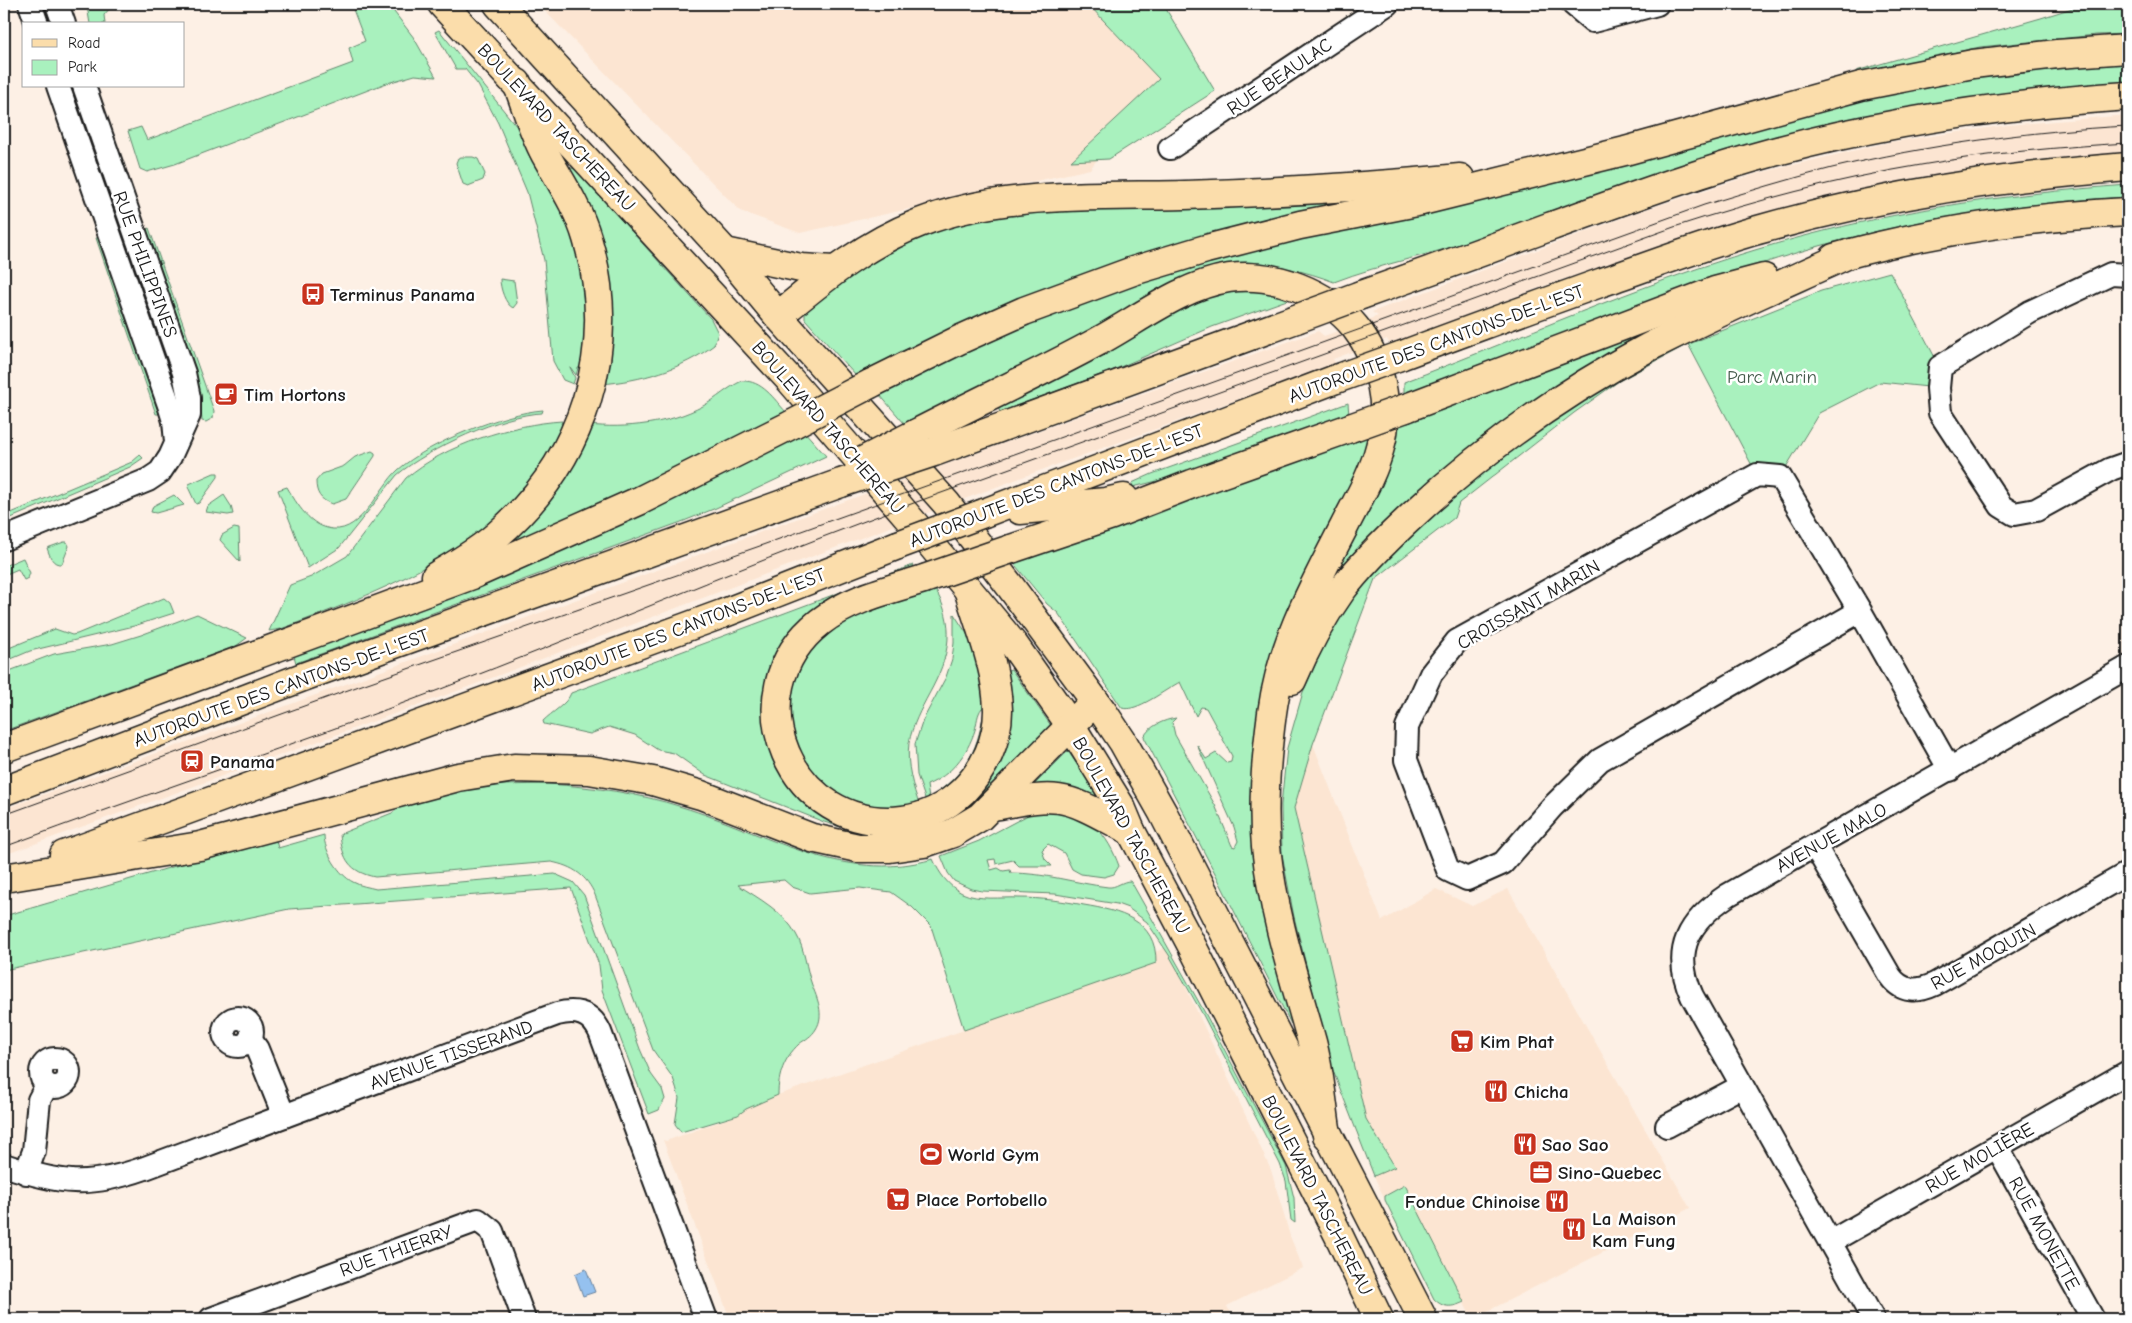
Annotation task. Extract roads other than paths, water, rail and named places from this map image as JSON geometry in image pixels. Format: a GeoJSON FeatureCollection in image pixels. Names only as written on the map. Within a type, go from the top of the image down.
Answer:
{"type":"FeatureCollection","features":[{"type":"Feature","properties":{"kind":"main road","name":"BOULEVARD TASCHEREAU"},"geometry":{"type":"LineString","coordinates":[[442,4],[750,337],[882,486],[1014,645],[1072,726],[1117,800],[1379,1319]]}},
{"type":"Feature","properties":{"kind":"main road","name":"BOULEVARD TASCHEREAU"},"geometry":{"type":"LineString","coordinates":[[498,4],[725,252],[778,316],[946,503],[1095,701],[1123,742],[1163,813],[1423,1319]]}},
{"type":"Feature","properties":{"kind":"main road"},"geometry":{"type":"LineString","coordinates":[[4,748],[472,575],[573,532],[704,470],[870,384],[1002,320],[1133,271],[1251,237],[1415,203],[1625,151],[1805,100],[1886,81],[2000,61],[2128,49]]}},
{"type":"Feature","properties":{"kind":"main road"},"geometry":{"type":"LineString","coordinates":[[343,624],[417,586],[468,556],[494,538],[522,512],[544,486],[558,465],[579,425],[593,377],[599,337],[591,251],[576,209],[544,152],[517,83]]}},
{"type":"Feature","properties":{"kind":"main road","name":"AUTOROUTE DES CANTONS-DE-L'EST"},"geometry":{"type":"LineString","coordinates":[[4,791],[295,680],[778,505],[926,442],[1296,319],[1683,179],[1793,147],[1852,133],[1947,115],[2047,102],[2128,96]]}},
{"type":"Feature","properties":{"kind":"main road","name":"AUTOROUTE DES CANTONS-DE-L'EST"},"geometry":{"type":"LineString","coordinates":[[4,877],[722,614],[898,545],[1336,379],[1700,248],[1787,222],[1897,196],[2040,174],[2128,167]]}},
{"type":"Feature","properties":{"kind":"main road"},"geometry":{"type":"LineString","coordinates":[[750,337],[834,270],[870,246],[920,223],[952,212],[991,204],[1041,200],[1361,187],[1544,170]]}},
{"type":"Feature","properties":{"kind":"main road"},"geometry":{"type":"LineString","coordinates":[[969,592],[996,684],[997,721],[989,754],[970,784],[953,800],[938,809],[920,817],[900,820],[866,819],[844,812],[824,801],[809,788],[794,768],[783,748],[777,725],[776,702],[780,679],[796,648],[820,622],[851,604],[1112,515],[1192,484],[1406,408],[1715,291],[1851,253],[1902,241],[1981,227],[2128,212]]}},
{"type":"Feature","properties":{"kind":"main road"},"geometry":{"type":"LineString","coordinates":[[725,252],[800,268],[834,270]]}},
{"type":"Feature","properties":{"kind":"main road"},"geometry":{"type":"LineString","coordinates":[[1268,755],[1290,686],[1303,656],[1329,608],[1364,562],[1444,487],[1488,451],[1537,416],[1629,358],[1673,335],[1851,253]]}},
{"type":"Feature","properties":{"kind":"main road"},"geometry":{"type":"LineString","coordinates":[[926,442],[1047,369],[1184,292],[1216,280],[1248,277],[1281,282],[1314,295],[1350,320],[1368,346],[1380,380],[1384,420],[1381,443],[1367,481],[1288,642],[1276,686],[1264,812],[1269,870],[1281,930],[1313,1046],[1327,1135]]}},
{"type":"Feature","properties":{"kind":"main road"},"geometry":{"type":"LineString","coordinates":[[984,513],[1106,502],[1192,484]]}},
{"type":"Feature","properties":{"kind":"main road"},"geometry":{"type":"LineString","coordinates":[[4,877],[200,846],[458,777],[508,768],[580,769],[653,781],[701,795],[812,838],[858,848],[890,848],[934,841],[970,824],[993,806],[1095,701]]}},
{"type":"Feature","properties":{"kind":"main road"},"geometry":{"type":"LineString","coordinates":[[993,806],[1059,799],[1082,806],[1131,830]]}},
{"type":"Feature","properties":{"kind":"street"},"geometry":{"type":"LineString","coordinates":[[30,4],[36,22]]}},
{"type":"Feature","properties":{"kind":"street"},"geometry":{"type":"LineString","coordinates":[[57,4],[63,22]]}},
{"type":"Feature","properties":{"kind":"street","name":"RUE BEAULAC"},"geometry":{"type":"LineString","coordinates":[[1170,148],[1387,4]]}},
{"type":"Feature","properties":{"kind":"street"},"geometry":{"type":"LineString","coordinates":[[1573,4],[1593,21],[1657,4]]}},
{"type":"Feature","properties":{"kind":"street","name":"RUE PHILIPPINES"},"geometry":{"type":"LineString","coordinates":[[59,88],[170,408],[174,421],[176,442]]}},
{"type":"Feature","properties":{"kind":"street","name":"RUE PHILIPPINES"},"geometry":{"type":"LineString","coordinates":[[4,539],[148,480],[160,472],[184,429],[189,414],[189,398],[184,373],[85,88]]}},
{"type":"Feature","properties":{"kind":"street"},"geometry":{"type":"LineString","coordinates":[[2128,275],[2111,274],[2030,312],[1940,367],[1938,388],[1940,413],[2001,506],[2014,514],[2036,510],[2102,474],[2128,463]]}},
{"type":"Feature","properties":{"kind":"street","name":"CROISSANT MARIN"},"geometry":{"type":"LineString","coordinates":[[1860,611],[1600,760],[1552,807],[1503,863],[1466,878],[1448,870],[1406,760],[1407,727],[1431,674],[1457,641],[1757,476],[1780,477],[1860,611],[1950,770]]}},
{"type":"Feature","properties":{"kind":"street","name":"AVENUE MALO"},"geometry":{"type":"LineString","coordinates":[[1873,1319],[1687,985],[1683,966],[1686,942],[1696,921],[1712,906],[2128,667]]}},
{"type":"Feature","properties":{"kind":"street","name":"RUE MOQUIN"},"geometry":{"type":"LineString","coordinates":[[1815,846],[1890,976],[1894,982],[1910,990],[1936,984],[2128,873]]}},
{"type":"Feature","properties":{"kind":"street","name":"AVENUE TISSERAND"},"geometry":{"type":"LineString","coordinates":[[4,1165],[26,1173],[65,1182],[93,1182],[114,1178],[557,1014],[572,1012],[586,1015],[594,1021],[600,1032],[706,1319]]}},
{"type":"Feature","properties":{"kind":"street"},"geometry":{"type":"LineString","coordinates":[[250,1040],[257,1048],[284,1116]]}},
{"type":"Feature","properties":{"kind":"street","name":"RUE MOLIÈRE"},"geometry":{"type":"LineString","coordinates":[[1830,1242],[2128,1072]]}},
{"type":"Feature","properties":{"kind":"street"},"geometry":{"type":"LineString","coordinates":[[26,1173],[34,1151],[39,1100],[47,1085]]}},
{"type":"Feature","properties":{"kind":"street"},"geometry":{"type":"LineString","coordinates":[[1668,1126],[1742,1086]]}},
{"type":"Feature","properties":{"kind":"street","name":"RUE MONETTE"},"geometry":{"type":"LineString","coordinates":[[1996,1147],[2093,1319]]}},
{"type":"Feature","properties":{"kind":"street","name":"RUE THIERRY"},"geometry":{"type":"LineString","coordinates":[[211,1319],[478,1220],[492,1231],[524,1319]]}},
{"type":"Feature","properties":{"kind":"water"},"geometry":{"type":"Polygon","coordinates":[[[586,1269],[595,1292],[583,1296],[575,1274],[586,1269]]]}},
{"type":"Feature","properties":{"kind":"tram line"},"geometry":{"type":"LineString","coordinates":[[4,815],[359,686],[757,547],[1704,205],[1832,168],[1905,152],[2016,135],[2128,126]]}},
{"type":"Feature","properties":{"kind":"tram line"},"geometry":{"type":"LineString","coordinates":[[4,847],[441,689],[878,516],[1674,227],[1796,192],[1890,171],[1998,154],[2128,143]]}},
{"type":"Feature","properties":{"kind":"place","name":"Terminus Panama"},"geometry":{"type":"Point","coordinates":[313,294]}},
{"type":"Feature","properties":{"kind":"place","name":"Tim Hortons"},"geometry":{"type":"Point","coordinates":[226,394]}},
{"type":"Feature","properties":{"kind":"place","name":"Panama"},"geometry":{"type":"Point","coordinates":[192,761]}},
{"type":"Feature","properties":{"kind":"place","name":"Kim Phat"},"geometry":{"type":"Point","coordinates":[1462,1041]}},
{"type":"Feature","properties":{"kind":"place","name":"Chicha"},"geometry":{"type":"Point","coordinates":[1496,1091]}},
{"type":"Feature","properties":{"kind":"place","name":"Sao Sao"},"geometry":{"type":"Point","coordinates":[1525,1144]}},
{"type":"Feature","properties":{"kind":"place","name":"World Gym"},"geometry":{"type":"Point","coordinates":[931,1154]}},
{"type":"Feature","properties":{"kind":"place","name":"Sino-Quebec"},"geometry":{"type":"Point","coordinates":[1541,1172]}},
{"type":"Feature","properties":{"kind":"place","name":"Place Portobello"},"geometry":{"type":"Point","coordinates":[898,1199]}},
{"type":"Feature","properties":{"kind":"place","name":"Fondue Chinoise"},"geometry":{"type":"Point","coordinates":[1557,1201]}},
{"type":"Feature","properties":{"kind":"place","name":"La Maison Kam Fung"},"geometry":{"type":"Point","coordinates":[1574,1229]}},
{"type":"Feature","properties":{"kind":"park label","name":"Parc Marin"},"geometry":{"type":"Point","coordinates":[1772,376]}}]}
